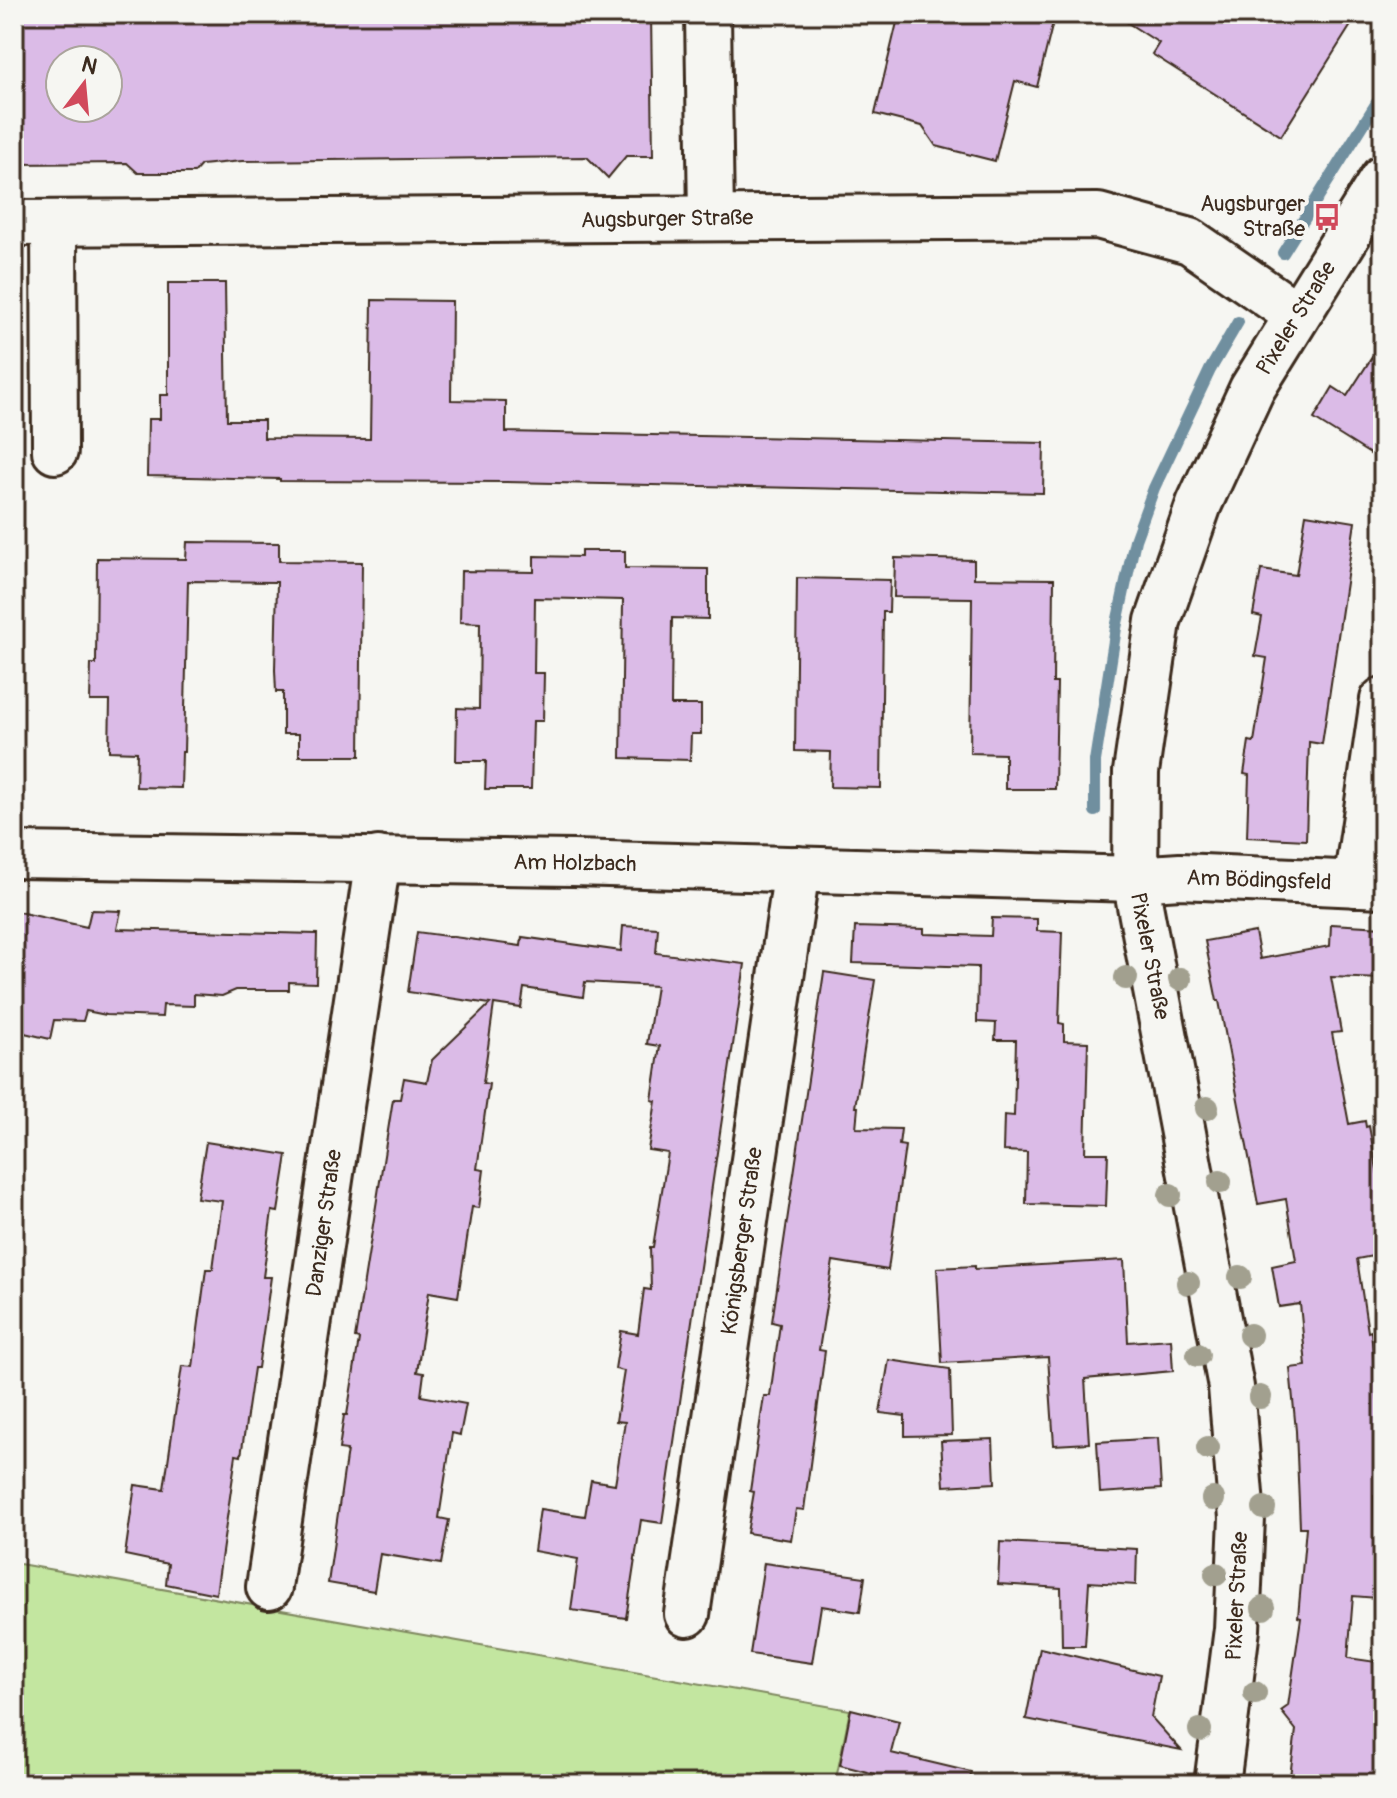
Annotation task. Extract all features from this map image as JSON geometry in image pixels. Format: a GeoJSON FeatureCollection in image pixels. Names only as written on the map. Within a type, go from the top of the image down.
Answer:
{"type":"FeatureCollection","features":[{"type":"Feature","properties":{"kind":"street"},"geometry":{"type":"LineString","coordinates":[[708,14],[711,218]]}},
{"type":"Feature","properties":{"kind":"street","name":"Pixeler Straße"},"geometry":{"type":"LineString","coordinates":[[1217,1784],[1234,1658],[1242,1518],[1231,1387],[1135,879],[1136,772],[1158,621],[1199,504],[1252,389],[1383,178]]}},
{"type":"Feature","properties":{"kind":"street","name":"Augsburger Straße"},"geometry":{"type":"LineString","coordinates":[[34,223],[1098,216],[1190,241],[1297,315]]}},
{"type":"Feature","properties":{"kind":"street"},"geometry":{"type":"LineString","coordinates":[[34,223],[55,451]]}},
{"type":"Feature","properties":{"kind":"street"},"geometry":{"type":"LineString","coordinates":[[1370,885],[1383,700]]}},
{"type":"Feature","properties":{"kind":"street","name":"Am Holzbach"},"geometry":{"type":"LineString","coordinates":[[14,855],[378,859],[1135,879]]}},
{"type":"Feature","properties":{"kind":"street","name":"Danziger Straße"},"geometry":{"type":"LineString","coordinates":[[269,1587],[378,859]]}},
{"type":"Feature","properties":{"kind":"street","name":"Königsberger Straße"},"geometry":{"type":"LineString","coordinates":[[687,1614],[797,869]]}},
{"type":"Feature","properties":{"kind":"street","name":"Am Bödingsfeld"},"geometry":{"type":"LineString","coordinates":[[1135,879],[1180,876],[1370,885]]}},
{"type":"Feature","properties":{"kind":"green space"},"geometry":{"type":"Polygon","coordinates":[[[14,1563],[850,1710],[835,1784],[14,1784],[14,1563]]]}},
{"type":"Feature","properties":{"kind":"building"},"geometry":{"type":"Polygon","coordinates":[[[14,14],[651,14],[653,156],[626,156],[608,178],[587,157],[242,161],[201,165],[194,173],[138,173],[127,163],[14,164],[14,14]]]}},
{"type":"Feature","properties":{"kind":"building"},"geometry":{"type":"Polygon","coordinates":[[[899,14],[1055,14],[1037,87],[1015,81],[995,161],[936,146],[922,126],[875,114],[899,14]]]}},
{"type":"Feature","properties":{"kind":"building"},"geometry":{"type":"Polygon","coordinates":[[[1114,14],[1358,14],[1281,136],[1152,54],[1159,43],[1114,14]]]}},
{"type":"Feature","properties":{"kind":"building"},"geometry":{"type":"Polygon","coordinates":[[[168,283],[225,283],[227,420],[264,420],[264,438],[370,439],[372,300],[452,301],[451,400],[506,401],[506,432],[1044,443],[1043,493],[506,482],[280,481],[147,476],[148,419],[160,419],[160,395],[168,395],[168,283]]]}},
{"type":"Feature","properties":{"kind":"building"},"geometry":{"type":"Polygon","coordinates":[[[1383,340],[1383,462],[1314,419],[1333,387],[1347,396],[1383,340]]]}},
{"type":"Feature","properties":{"kind":"building"},"geometry":{"type":"Polygon","coordinates":[[[1306,514],[1355,522],[1322,744],[1309,742],[1306,840],[1247,837],[1249,775],[1244,774],[1249,741],[1254,742],[1267,658],[1255,656],[1262,617],[1253,615],[1261,570],[1296,575],[1306,514]]]}},
{"type":"Feature","properties":{"kind":"building"},"geometry":{"type":"Polygon","coordinates":[[[187,542],[279,543],[279,561],[362,562],[360,756],[299,756],[299,734],[283,734],[283,692],[276,692],[275,670],[277,582],[188,581],[181,788],[136,787],[137,752],[109,751],[110,701],[90,701],[91,664],[96,664],[97,558],[186,559],[187,542]]]}},
{"type":"Feature","properties":{"kind":"building"},"geometry":{"type":"Polygon","coordinates":[[[581,551],[625,551],[625,568],[708,569],[708,619],[672,618],[671,705],[701,705],[701,734],[691,734],[690,760],[621,758],[623,600],[535,598],[534,673],[544,673],[543,721],[533,721],[531,789],[485,789],[486,761],[456,761],[457,708],[479,709],[480,623],[460,622],[461,571],[534,572],[534,556],[581,557],[581,551]]]}},
{"type":"Feature","properties":{"kind":"building"},"geometry":{"type":"Polygon","coordinates":[[[895,558],[974,560],[974,578],[1054,579],[1053,683],[1057,683],[1055,789],[1005,789],[1005,754],[970,753],[972,598],[894,597],[895,558]]]}},
{"type":"Feature","properties":{"kind":"building"},"geometry":{"type":"Polygon","coordinates":[[[797,578],[890,580],[889,612],[883,612],[881,788],[830,787],[831,752],[795,751],[797,578]]]}},
{"type":"Feature","properties":{"kind":"building"},"geometry":{"type":"Polygon","coordinates":[[[91,910],[121,911],[117,929],[317,934],[316,983],[289,982],[289,990],[236,990],[222,996],[194,994],[194,1006],[163,1005],[162,1017],[106,1015],[86,1011],[83,1021],[54,1020],[50,1039],[16,1031],[21,1009],[14,1008],[14,984],[20,957],[14,955],[14,911],[87,927],[91,910]]]}},
{"type":"Feature","properties":{"kind":"building"},"geometry":{"type":"Polygon","coordinates":[[[992,918],[1037,919],[1037,931],[1062,932],[1059,1023],[1064,1024],[1064,1041],[1088,1042],[1085,1153],[1108,1153],[1106,1206],[1026,1204],[1027,1152],[1003,1151],[1004,1115],[1014,1116],[1016,1040],[995,1040],[996,1023],[977,1022],[978,967],[853,963],[855,927],[924,929],[924,934],[991,936],[992,918]]]}},
{"type":"Feature","properties":{"kind":"building"},"geometry":{"type":"Polygon","coordinates":[[[1331,924],[1383,927],[1383,979],[1331,977],[1341,1032],[1332,1033],[1349,1124],[1365,1121],[1366,1127],[1369,1126],[1378,1175],[1383,1175],[1383,1210],[1375,1211],[1383,1254],[1357,1259],[1368,1332],[1371,1331],[1383,1452],[1383,1496],[1374,1496],[1377,1598],[1353,1596],[1348,1658],[1383,1663],[1383,1784],[1289,1784],[1296,1730],[1281,1711],[1288,1706],[1301,1618],[1298,1617],[1306,1527],[1300,1527],[1290,1368],[1306,1366],[1300,1304],[1279,1307],[1272,1266],[1296,1261],[1286,1199],[1258,1204],[1205,941],[1255,932],[1260,959],[1330,946],[1331,924]]]}},
{"type":"Feature","properties":{"kind":"building"},"geometry":{"type":"Polygon","coordinates":[[[623,926],[658,928],[656,953],[745,964],[662,1523],[641,1520],[626,1618],[571,1610],[578,1559],[534,1551],[540,1509],[585,1516],[591,1480],[615,1484],[625,1422],[616,1421],[624,1371],[615,1369],[621,1331],[638,1334],[644,1289],[651,1290],[650,1247],[653,1247],[668,1153],[648,1150],[660,1046],[647,1044],[656,986],[585,982],[583,997],[524,988],[521,1008],[494,1004],[483,1083],[489,1084],[477,1169],[484,1170],[479,1208],[472,1207],[458,1297],[429,1292],[417,1372],[424,1373],[421,1396],[466,1404],[460,1435],[452,1433],[439,1518],[449,1520],[441,1564],[380,1554],[374,1591],[328,1583],[347,1450],[339,1449],[359,1339],[355,1338],[393,1099],[400,1099],[404,1078],[427,1082],[432,1060],[490,1004],[408,992],[417,932],[521,946],[522,937],[621,951],[623,926]]]}},
{"type":"Feature","properties":{"kind":"building"},"geometry":{"type":"Polygon","coordinates":[[[824,972],[875,980],[855,1107],[858,1107],[856,1128],[901,1129],[899,1145],[905,1146],[888,1270],[833,1261],[819,1350],[825,1351],[804,1510],[796,1509],[791,1540],[747,1533],[764,1396],[770,1396],[780,1324],[772,1322],[824,972]]]}},
{"type":"Feature","properties":{"kind":"building"},"geometry":{"type":"Polygon","coordinates":[[[206,1142],[287,1155],[278,1212],[272,1211],[263,1277],[271,1277],[258,1368],[254,1368],[241,1456],[236,1455],[216,1594],[166,1584],[168,1564],[125,1555],[135,1485],[164,1489],[182,1366],[193,1367],[206,1269],[213,1269],[222,1201],[197,1198],[206,1142]]]}},
{"type":"Feature","properties":{"kind":"building"},"geometry":{"type":"Polygon","coordinates":[[[1124,1260],[1128,1342],[1171,1339],[1173,1371],[1085,1379],[1089,1443],[1054,1445],[1048,1357],[942,1363],[937,1268],[975,1266],[975,1269],[1124,1260]]]}},
{"type":"Feature","properties":{"kind":"building"},"geometry":{"type":"Polygon","coordinates":[[[889,1360],[950,1369],[952,1435],[905,1436],[905,1416],[880,1413],[889,1360]]]}},
{"type":"Feature","properties":{"kind":"building"},"geometry":{"type":"Polygon","coordinates":[[[1158,1438],[1161,1489],[1100,1493],[1097,1442],[1158,1438]]]}},
{"type":"Feature","properties":{"kind":"building"},"geometry":{"type":"Polygon","coordinates":[[[993,1439],[995,1483],[944,1486],[941,1441],[993,1439]]]}},
{"type":"Feature","properties":{"kind":"building"},"geometry":{"type":"Polygon","coordinates":[[[1000,1542],[1137,1549],[1136,1585],[1089,1582],[1085,1646],[1062,1646],[1061,1588],[998,1584],[1000,1542]]]}},
{"type":"Feature","properties":{"kind":"building"},"geometry":{"type":"Polygon","coordinates":[[[764,1563],[865,1577],[860,1612],[821,1606],[812,1663],[750,1654],[764,1563]]]}},
{"type":"Feature","properties":{"kind":"building"},"geometry":{"type":"Polygon","coordinates":[[[1040,1648],[1159,1676],[1151,1717],[1181,1750],[1026,1719],[1040,1648]]]}},
{"type":"Feature","properties":{"kind":"building"},"geometry":{"type":"Polygon","coordinates":[[[851,1709],[899,1721],[891,1753],[971,1772],[970,1784],[873,1784],[875,1774],[840,1765],[851,1709]]]}},
{"type":"Feature","properties":{"kind":"waterway"},"geometry":{"type":"LineString","coordinates":[[1283,253],[1383,93]]}},
{"type":"Feature","properties":{"kind":"waterway"},"geometry":{"type":"LineString","coordinates":[[1095,811],[1095,761],[1116,628],[1135,540],[1154,488],[1210,370],[1238,322]]}},
{"type":"Feature","properties":{"kind":"place","name":"Augsburger Straße"},"geometry":{"type":"Point","coordinates":[1327,217]}}]}
